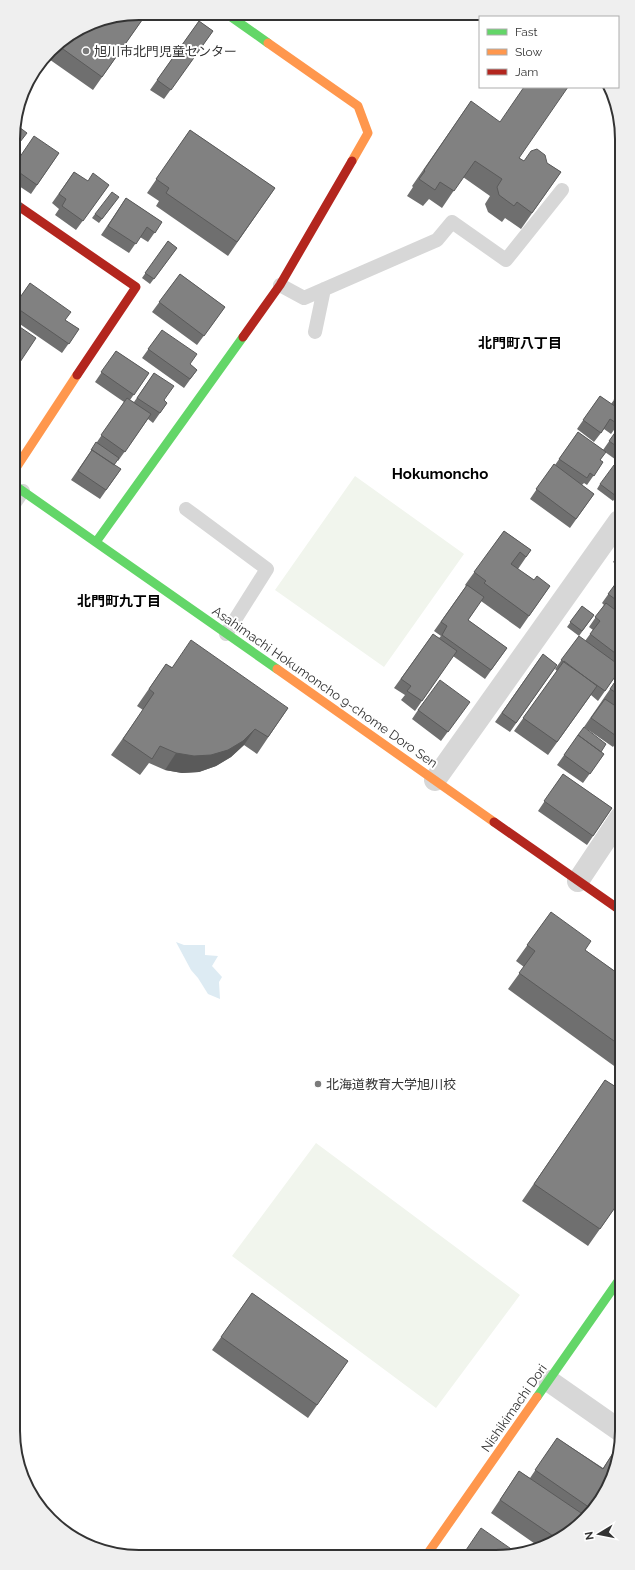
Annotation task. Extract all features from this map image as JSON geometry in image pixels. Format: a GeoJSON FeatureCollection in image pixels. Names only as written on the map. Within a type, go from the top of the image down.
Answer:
{"type":"FeatureCollection","features":[{"type":"Feature","properties":{"kind":"street"},"geometry":{"type":"LineString","coordinates":[[96,542],[280,285],[368,133],[358,106],[236,20]]}},
{"type":"Feature","properties":{"kind":"street"},"geometry":{"type":"LineString","coordinates":[[20,207],[136,287],[20,462]]}},
{"type":"Feature","properties":{"kind":"street","name":"Asahimachi Hokumoncho 9-chome Doro Sen"},"geometry":{"type":"LineString","coordinates":[[20,489],[615,906]]}},
{"type":"Feature","properties":{"kind":"street"},"geometry":{"type":"LineString","coordinates":[[435,780],[615,527]]}},
{"type":"Feature","properties":{"kind":"street"},"geometry":{"type":"LineString","coordinates":[[578,880],[615,825]]}},
{"type":"Feature","properties":{"kind":"street","name":"Nishikimachi Dori"},"geometry":{"type":"LineString","coordinates":[[430,1550],[615,1286]]}},
{"type":"Feature","properties":{"kind":"street"},"geometry":{"type":"LineString","coordinates":[[549,1381],[615,1427]]}},
{"type":"Feature","properties":{"kind":"lane"},"geometry":{"type":"LineString","coordinates":[[280,285],[304,298],[437,240],[452,222],[506,260],[562,190]]}},
{"type":"Feature","properties":{"kind":"lane"},"geometry":{"type":"LineString","coordinates":[[315,332],[324,290]]}},
{"type":"Feature","properties":{"kind":"lane"},"geometry":{"type":"LineString","coordinates":[[186,509],[267,569],[226,634]]}},
{"type":"Feature","properties":{"kind":"shaded area"},"geometry":{"type":"Polygon","coordinates":[[[355,476],[464,554],[384,667],[275,590],[355,476]]]}},
{"type":"Feature","properties":{"kind":"shaded area"},"geometry":{"type":"Polygon","coordinates":[[[176,942],[184,945],[205,945],[205,955],[218,956],[212,966],[222,977],[219,982],[220,999],[208,994],[191,970],[176,942]]]}},
{"type":"Feature","properties":{"kind":"shaded area"},"geometry":{"type":"Polygon","coordinates":[[[316,1143],[520,1295],[436,1408],[232,1256],[316,1143]]]}},
{"type":"Feature","properties":{"kind":"building","name":"旭川市北門児童センター"},"geometry":{"type":"Polygon","coordinates":[[[142,20],[102,77],[63,49],[73,40],[93,29],[116,22],[142,20]]]}},
{"type":"Feature","properties":{"kind":"building"},"geometry":{"type":"Polygon","coordinates":[[[199,21],[213,31],[171,90],[157,80],[199,21]]]}},
{"type":"Feature","properties":{"kind":"building"},"geometry":{"type":"Polygon","coordinates":[[[523,88],[567,88],[519,158],[524,161],[531,151],[537,149],[545,155],[547,163],[561,172],[532,213],[517,202],[514,206],[499,195],[497,187],[502,179],[475,161],[454,191],[440,182],[435,190],[419,179],[471,101],[500,122],[523,88]]]}},
{"type":"Feature","properties":{"kind":"building"},"geometry":{"type":"Polygon","coordinates":[[[20,128],[27,133],[20,142],[20,128]]]}},
{"type":"Feature","properties":{"kind":"building"},"geometry":{"type":"Polygon","coordinates":[[[190,130],[275,188],[237,242],[166,193],[169,188],[156,179],[190,130]]]}},
{"type":"Feature","properties":{"kind":"building"},"geometry":{"type":"Polygon","coordinates":[[[34,136],[59,153],[37,185],[20,173],[20,157],[34,136]]]}},
{"type":"Feature","properties":{"kind":"building"},"geometry":{"type":"Polygon","coordinates":[[[74,172],[88,181],[93,173],[109,185],[83,221],[62,206],[66,199],[59,194],[74,172]]]}},
{"type":"Feature","properties":{"kind":"building"},"geometry":{"type":"Polygon","coordinates":[[[112,192],[119,197],[102,219],[95,214],[112,192]]]}},
{"type":"Feature","properties":{"kind":"building"},"geometry":{"type":"Polygon","coordinates":[[[126,198],[162,222],[155,233],[147,227],[136,244],[108,226],[126,198]]]}},
{"type":"Feature","properties":{"kind":"building"},"geometry":{"type":"Polygon","coordinates":[[[168,241],[177,248],[154,279],[145,273],[168,241]]]}},
{"type":"Feature","properties":{"kind":"building"},"geometry":{"type":"Polygon","coordinates":[[[180,274],[225,307],[204,336],[159,302],[180,274]]]}},
{"type":"Feature","properties":{"kind":"building"},"geometry":{"type":"Polygon","coordinates":[[[30,283],[71,312],[65,320],[79,329],[69,344],[20,310],[20,297],[30,283]]]}},
{"type":"Feature","properties":{"kind":"building"},"geometry":{"type":"Polygon","coordinates":[[[20,327],[36,338],[20,362],[20,327]]]}},
{"type":"Feature","properties":{"kind":"building"},"geometry":{"type":"Polygon","coordinates":[[[162,330],[197,354],[190,364],[197,370],[190,379],[148,349],[162,330]]]}},
{"type":"Feature","properties":{"kind":"building"},"geometry":{"type":"Polygon","coordinates":[[[116,351],[149,373],[134,395],[101,372],[116,351]]]}},
{"type":"Feature","properties":{"kind":"building"},"geometry":{"type":"Polygon","coordinates":[[[154,373],[174,386],[164,400],[167,403],[160,413],[137,398],[154,373]]]}},
{"type":"Feature","properties":{"kind":"building"},"geometry":{"type":"Polygon","coordinates":[[[600,396],[615,406],[615,422],[610,419],[601,433],[583,420],[600,396]]]}},
{"type":"Feature","properties":{"kind":"building"},"geometry":{"type":"Polygon","coordinates":[[[127,398],[151,414],[125,452],[101,435],[127,398]]]}},
{"type":"Feature","properties":{"kind":"building"},"geometry":{"type":"Polygon","coordinates":[[[578,432],[606,452],[600,460],[603,462],[594,476],[590,473],[587,478],[559,459],[578,432]]]}},
{"type":"Feature","properties":{"kind":"building"},"geometry":{"type":"Polygon","coordinates":[[[615,433],[615,445],[609,441],[615,433]]]}},
{"type":"Feature","properties":{"kind":"building"},"geometry":{"type":"Polygon","coordinates":[[[96,442],[119,458],[114,465],[91,450],[96,442]]]}},
{"type":"Feature","properties":{"kind":"building"},"geometry":{"type":"Polygon","coordinates":[[[92,450],[121,469],[106,490],[78,471],[92,450]]]}},
{"type":"Feature","properties":{"kind":"building"},"geometry":{"type":"Polygon","coordinates":[[[554,464],[594,494],[576,519],[536,489],[554,464]]]}},
{"type":"Feature","properties":{"kind":"building"},"geometry":{"type":"Polygon","coordinates":[[[614,465],[615,495],[600,484],[614,465]]]}},
{"type":"Feature","properties":{"kind":"building"},"geometry":{"type":"Polygon","coordinates":[[[504,531],[531,550],[526,557],[520,552],[511,564],[534,580],[537,576],[550,586],[529,616],[484,583],[486,581],[474,572],[504,531]]]}},
{"type":"Feature","properties":{"kind":"building"},"geometry":{"type":"Polygon","coordinates":[[[615,584],[615,599],[608,594],[615,584]]]}},
{"type":"Feature","properties":{"kind":"building"},"geometry":{"type":"Polygon","coordinates":[[[467,585],[484,597],[468,620],[507,648],[491,670],[442,635],[447,626],[441,622],[467,585]]]}},
{"type":"Feature","properties":{"kind":"building"},"geometry":{"type":"Polygon","coordinates":[[[606,603],[615,610],[615,653],[590,634],[600,621],[595,617],[606,603]]]}},
{"type":"Feature","properties":{"kind":"building"},"geometry":{"type":"Polygon","coordinates":[[[582,606],[594,615],[582,631],[570,622],[582,606]]]}},
{"type":"Feature","properties":{"kind":"building"},"geometry":{"type":"Polygon","coordinates":[[[433,634],[457,651],[422,701],[407,691],[411,686],[401,679],[433,634]]]}},
{"type":"Feature","properties":{"kind":"building"},"geometry":{"type":"Polygon","coordinates":[[[579,636],[615,662],[615,677],[605,691],[561,660],[579,636]]]}},
{"type":"Feature","properties":{"kind":"building"},"geometry":{"type":"Polygon","coordinates":[[[191,640],[288,708],[268,737],[255,729],[243,741],[228,750],[211,755],[194,756],[176,753],[160,746],[152,759],[123,739],[154,693],[149,689],[166,664],[172,668],[191,640]]]}},
{"type":"Feature","properties":{"kind":"building"},"geometry":{"type":"Polygon","coordinates":[[[543,654],[557,665],[516,723],[502,713],[543,654]]]}},
{"type":"Feature","properties":{"kind":"building"},"geometry":{"type":"Polygon","coordinates":[[[564,661],[597,686],[557,742],[523,718],[564,661]]]}},
{"type":"Feature","properties":{"kind":"building"},"geometry":{"type":"Polygon","coordinates":[[[440,680],[470,702],[448,732],[418,710],[440,680]]]}},
{"type":"Feature","properties":{"kind":"building"},"geometry":{"type":"Polygon","coordinates":[[[615,682],[615,692],[610,689],[615,682]]]}},
{"type":"Feature","properties":{"kind":"building"},"geometry":{"type":"Polygon","coordinates":[[[605,699],[615,706],[615,735],[591,718],[605,699]]]}},
{"type":"Feature","properties":{"kind":"building"},"geometry":{"type":"Polygon","coordinates":[[[584,727],[606,744],[601,752],[578,735],[584,727]]]}},
{"type":"Feature","properties":{"kind":"building"},"geometry":{"type":"Polygon","coordinates":[[[578,735],[604,754],[590,774],[564,755],[578,735]]]}},
{"type":"Feature","properties":{"kind":"building"},"geometry":{"type":"Polygon","coordinates":[[[563,774],[612,808],[593,836],[544,801],[563,774]]]}},
{"type":"Feature","properties":{"kind":"building"},"geometry":{"type":"Polygon","coordinates":[[[551,912],[591,941],[585,950],[615,971],[615,1042],[519,973],[535,951],[527,945],[551,912]]]}},
{"type":"Feature","properties":{"kind":"building"},"geometry":{"type":"Polygon","coordinates":[[[605,1080],[615,1086],[615,1208],[600,1229],[534,1184],[605,1080]]]}},
{"type":"Feature","properties":{"kind":"building"},"geometry":{"type":"Polygon","coordinates":[[[252,1293],[348,1361],[317,1405],[221,1337],[252,1293]]]}},
{"type":"Feature","properties":{"kind":"building"},"geometry":{"type":"Polygon","coordinates":[[[557,1438],[603,1469],[613,1453],[606,1477],[595,1497],[587,1506],[535,1470],[557,1438]]]}},
{"type":"Feature","properties":{"kind":"building"},"geometry":{"type":"Polygon","coordinates":[[[519,1471],[581,1513],[553,1536],[500,1500],[519,1471]]]}},
{"type":"Feature","properties":{"kind":"building"},"geometry":{"type":"Polygon","coordinates":[[[481,1528],[511,1549],[496,1550],[466,1550],[481,1528]]]}},
{"type":"Feature","properties":{"kind":"traffic: fast"},"geometry":{"type":"LineString","coordinates":[[235,20],[268,43]]}},
{"type":"Feature","properties":{"kind":"traffic: fast"},"geometry":{"type":"LineString","coordinates":[[96,542],[243,337]]}},
{"type":"Feature","properties":{"kind":"traffic: fast"},"geometry":{"type":"LineString","coordinates":[[20,489],[277,669]]}},
{"type":"Feature","properties":{"kind":"traffic: fast"},"geometry":{"type":"LineString","coordinates":[[537,1397],[615,1286]]}},
{"type":"Feature","properties":{"kind":"traffic: slow"},"geometry":{"type":"LineString","coordinates":[[268,43],[358,106],[368,133],[352,161]]}},
{"type":"Feature","properties":{"kind":"traffic: slow"},"geometry":{"type":"LineString","coordinates":[[20,462],[77,375]]}},
{"type":"Feature","properties":{"kind":"traffic: slow"},"geometry":{"type":"LineString","coordinates":[[277,669],[494,822]]}},
{"type":"Feature","properties":{"kind":"traffic: slow"},"geometry":{"type":"LineString","coordinates":[[430,1550],[537,1397]]}},
{"type":"Feature","properties":{"kind":"traffic: jam"},"geometry":{"type":"LineString","coordinates":[[243,337],[280,285],[352,161]]}},
{"type":"Feature","properties":{"kind":"traffic: jam"},"geometry":{"type":"LineString","coordinates":[[20,207],[136,287],[77,375]]}},
{"type":"Feature","properties":{"kind":"traffic: jam"},"geometry":{"type":"LineString","coordinates":[[494,822],[615,907]]}},
{"type":"Feature","properties":{"kind":"place","name":"旭川市北門児童センター"},"geometry":{"type":"Point","coordinates":[86,51]}},
{"type":"Feature","properties":{"kind":"place","name":"北海道教育大学旭川校"},"geometry":{"type":"Point","coordinates":[318,1084]}},
{"type":"Feature","properties":{"kind":"district","name":"北門町八丁目"},"geometry":{"type":"Point","coordinates":[520,343]}},
{"type":"Feature","properties":{"kind":"district","name":"Hokumoncho"},"geometry":{"type":"Point","coordinates":[440,474]}},
{"type":"Feature","properties":{"kind":"district","name":"北門町九丁目"},"geometry":{"type":"Point","coordinates":[119,601]}}]}
